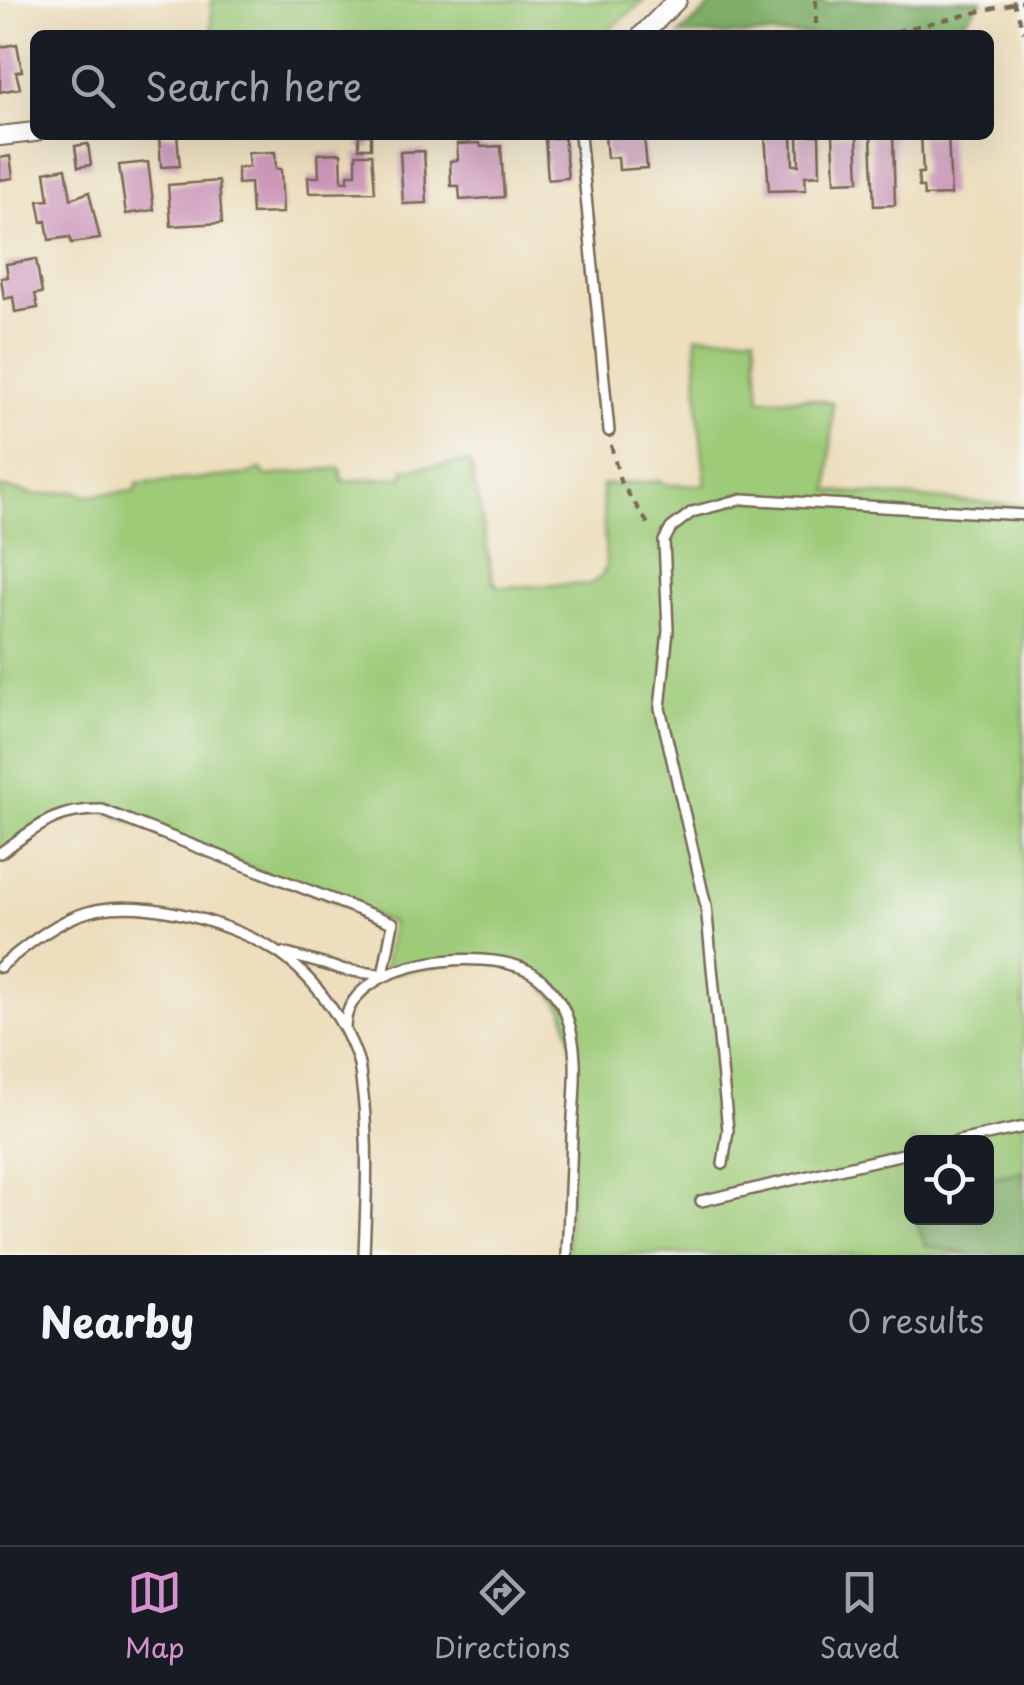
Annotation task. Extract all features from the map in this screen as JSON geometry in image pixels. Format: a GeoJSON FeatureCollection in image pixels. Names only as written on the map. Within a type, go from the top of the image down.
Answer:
{"type":"FeatureCollection","features":[{"type":"Feature","properties":{"kind":"street"},"geometry":{"type":"LineString","coordinates":[[647,30],[678,0]]}},
{"type":"Feature","properties":{"kind":"street"},"geometry":{"type":"LineString","coordinates":[[0,136],[30,133]]}},
{"type":"Feature","properties":{"kind":"lane"},"geometry":{"type":"LineString","coordinates":[[580,140],[609,431]]}},
{"type":"Feature","properties":{"kind":"lane"},"geometry":{"type":"LineString","coordinates":[[723,1164],[728,1130],[706,906],[660,708],[668,630],[664,541],[679,520],[713,504],[742,500],[1024,515]]}},
{"type":"Feature","properties":{"kind":"lane"},"geometry":{"type":"LineString","coordinates":[[0,853],[58,814],[102,810],[393,923],[384,974],[352,1001],[345,1016],[346,1032]]}},
{"type":"Feature","properties":{"kind":"lane"},"geometry":{"type":"LineString","coordinates":[[0,967],[30,943],[78,916],[126,906],[174,912],[325,966],[384,974],[478,960],[510,964],[532,972],[564,1009],[571,1030],[575,1063],[567,1255]]}},
{"type":"Feature","properties":{"kind":"lane"},"geometry":{"type":"LineString","coordinates":[[274,950],[317,990],[346,1032],[358,1061],[368,1144],[364,1255]]}},
{"type":"Feature","properties":{"kind":"lane"},"geometry":{"type":"LineString","coordinates":[[985,1135],[1024,1126]]}},
{"type":"Feature","properties":{"kind":"lane"},"geometry":{"type":"LineString","coordinates":[[701,1201],[904,1154]]}},
{"type":"Feature","properties":{"kind":"path"},"geometry":{"type":"LineString","coordinates":[[816,0],[816,30]]}},
{"type":"Feature","properties":{"kind":"path"},"geometry":{"type":"LineString","coordinates":[[900,30],[1024,1]]}},
{"type":"Feature","properties":{"kind":"path"},"geometry":{"type":"LineString","coordinates":[[1014,2],[1024,32]]}},
{"type":"Feature","properties":{"kind":"path"},"geometry":{"type":"LineString","coordinates":[[609,431],[620,481],[650,526],[662,554]]}},
{"type":"Feature","properties":{"kind":"green space"},"geometry":{"type":"Polygon","coordinates":[[[211,0],[645,0],[608,30],[212,30],[211,0]]]}},
{"type":"Feature","properties":{"kind":"green space"},"geometry":{"type":"Polygon","coordinates":[[[718,0],[823,0],[828,4],[841,0],[982,0],[966,20],[945,30],[685,30],[718,0]]]}},
{"type":"Feature","properties":{"kind":"green space"},"geometry":{"type":"Polygon","coordinates":[[[755,335],[760,399],[808,398],[833,403],[829,491],[1024,506],[1024,1255],[567,1255],[575,1063],[564,1009],[532,972],[478,959],[383,975],[392,923],[102,810],[77,809],[0,852],[0,487],[37,495],[75,491],[86,496],[135,491],[137,484],[251,474],[261,469],[266,476],[340,468],[342,481],[404,477],[404,469],[470,462],[494,582],[500,587],[590,584],[601,577],[606,567],[602,485],[660,481],[668,485],[706,485],[696,336],[755,335]]]}},
{"type":"Feature","properties":{"kind":"green space"},"geometry":{"type":"Polygon","coordinates":[[[1024,1171],[1024,1255],[973,1255],[926,1246],[916,1225],[994,1225],[994,1177],[1024,1171]]]}},
{"type":"Feature","properties":{"kind":"building"},"geometry":{"type":"Polygon","coordinates":[[[17,44],[22,71],[16,72],[20,88],[0,92],[0,47],[17,44]]]}},
{"type":"Feature","properties":{"kind":"building"},"geometry":{"type":"Polygon","coordinates":[[[159,140],[177,140],[180,166],[161,167],[159,140]]]}},
{"type":"Feature","properties":{"kind":"building"},"geometry":{"type":"Polygon","coordinates":[[[359,140],[371,140],[371,148],[359,148],[359,140]]]}},
{"type":"Feature","properties":{"kind":"building"},"geometry":{"type":"Polygon","coordinates":[[[545,140],[564,140],[568,178],[548,180],[545,140]]]}},
{"type":"Feature","properties":{"kind":"building"},"geometry":{"type":"Polygon","coordinates":[[[605,140],[644,140],[647,168],[619,170],[618,157],[607,158],[605,140]]]}},
{"type":"Feature","properties":{"kind":"building"},"geometry":{"type":"Polygon","coordinates":[[[765,140],[792,140],[793,165],[799,165],[798,140],[819,140],[820,175],[805,176],[806,190],[769,191],[765,140]]]}},
{"type":"Feature","properties":{"kind":"building"},"geometry":{"type":"Polygon","coordinates":[[[833,140],[857,140],[859,181],[835,182],[833,140]]]}},
{"type":"Feature","properties":{"kind":"building"},"geometry":{"type":"Polygon","coordinates":[[[871,140],[893,140],[895,205],[874,206],[871,140]]]}},
{"type":"Feature","properties":{"kind":"building"},"geometry":{"type":"Polygon","coordinates":[[[921,140],[948,140],[951,195],[924,196],[918,173],[923,173],[921,140]]]}},
{"type":"Feature","properties":{"kind":"building"},"geometry":{"type":"Polygon","coordinates":[[[480,143],[481,147],[501,146],[504,197],[460,200],[459,186],[451,186],[450,161],[458,160],[457,144],[480,143]]]}},
{"type":"Feature","properties":{"kind":"building"},"geometry":{"type":"Polygon","coordinates":[[[88,144],[91,165],[78,167],[75,146],[88,144]]]}},
{"type":"Feature","properties":{"kind":"building"},"geometry":{"type":"Polygon","coordinates":[[[424,151],[427,203],[403,204],[400,152],[424,151]]]}},
{"type":"Feature","properties":{"kind":"building"},"geometry":{"type":"Polygon","coordinates":[[[275,152],[276,169],[281,169],[283,213],[252,214],[250,183],[238,184],[237,168],[249,167],[248,153],[275,152]]]}},
{"type":"Feature","properties":{"kind":"building"},"geometry":{"type":"Polygon","coordinates":[[[341,153],[342,181],[348,181],[348,174],[356,174],[356,154],[372,154],[375,192],[309,193],[308,177],[319,177],[318,154],[341,153]]]}},
{"type":"Feature","properties":{"kind":"building"},"geometry":{"type":"Polygon","coordinates":[[[10,156],[13,178],[0,180],[0,158],[10,156]]]}},
{"type":"Feature","properties":{"kind":"building"},"geometry":{"type":"Polygon","coordinates":[[[148,162],[154,210],[126,214],[119,165],[148,162]]]}},
{"type":"Feature","properties":{"kind":"building"},"geometry":{"type":"Polygon","coordinates":[[[66,168],[71,199],[89,192],[100,239],[71,243],[70,237],[49,240],[38,201],[49,200],[45,172],[66,168]]]}},
{"type":"Feature","properties":{"kind":"building"},"geometry":{"type":"Polygon","coordinates":[[[219,181],[222,223],[171,226],[168,185],[219,181]]]}},
{"type":"Feature","properties":{"kind":"building"},"geometry":{"type":"Polygon","coordinates":[[[36,259],[42,293],[35,294],[38,308],[15,312],[13,297],[4,299],[1,278],[8,277],[6,264],[36,259]]]}}]}
